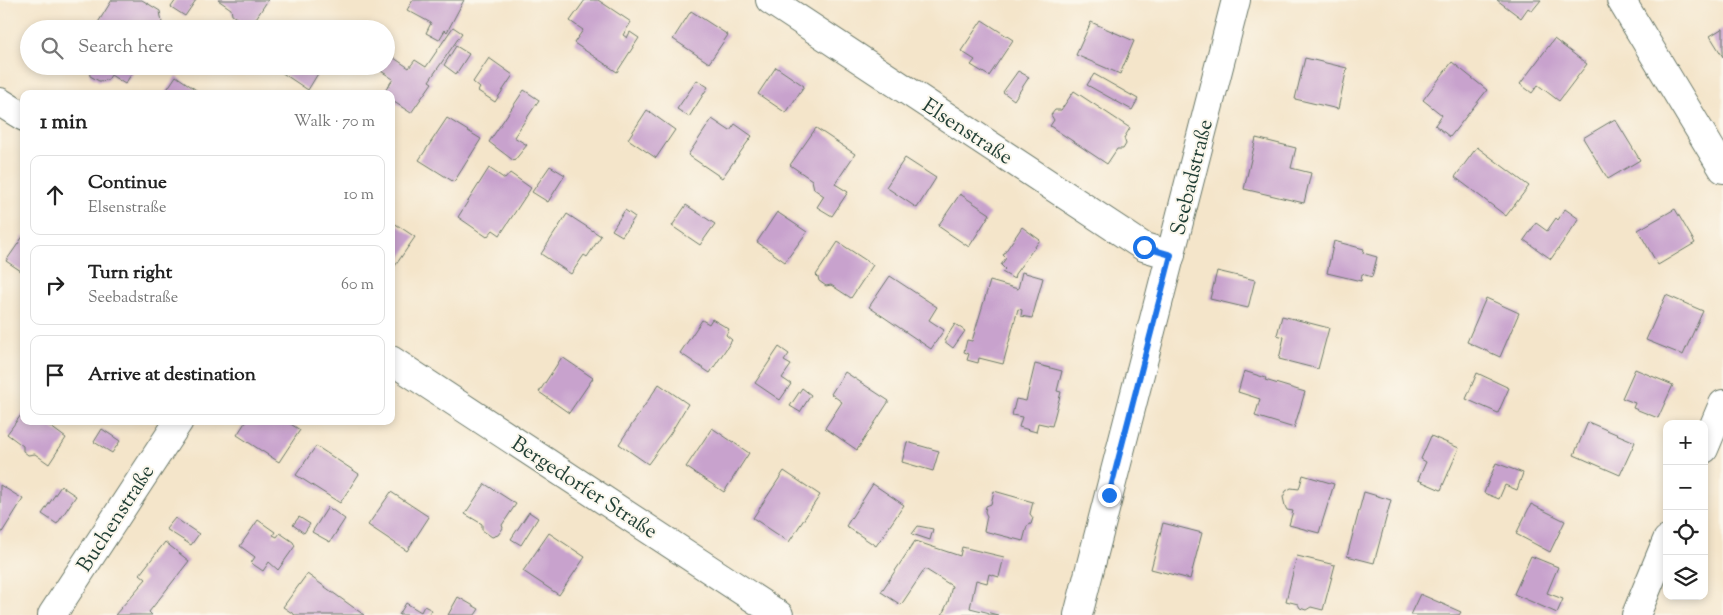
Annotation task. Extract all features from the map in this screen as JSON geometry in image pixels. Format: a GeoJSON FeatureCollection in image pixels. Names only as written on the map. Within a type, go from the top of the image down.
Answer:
{"type":"FeatureCollection","features":[{"type":"Feature","properties":{"kind":"street","name":"Elsenstraße"},"geometry":{"type":"LineString","coordinates":[[770,0],[1144,247],[1171,255]]}},
{"type":"Feature","properties":{"kind":"street","name":"Seebadstraße"},"geometry":{"type":"LineString","coordinates":[[1078,615],[1236,0]]}},
{"type":"Feature","properties":{"kind":"street"},"geometry":{"type":"LineString","coordinates":[[1626,9],[1719,152]]}},
{"type":"Feature","properties":{"kind":"street"},"geometry":{"type":"LineString","coordinates":[[0,102],[20,115]]}},
{"type":"Feature","properties":{"kind":"street","name":"Bergedorfer Straße"},"geometry":{"type":"LineString","coordinates":[[395,363],[779,615]]}},
{"type":"Feature","properties":{"kind":"street"},"geometry":{"type":"LineString","coordinates":[[1708,440],[1723,404]]}},
{"type":"Feature","properties":{"kind":"street","name":"Buchenstraße"},"geometry":{"type":"LineString","coordinates":[[52,615],[176,425]]}},
{"type":"Feature","properties":{"kind":"street"},"geometry":{"type":"LineString","coordinates":[[1636,615],[1663,550]]}},
{"type":"Feature","properties":{"kind":"building"},"geometry":{"type":"Polygon","coordinates":[[[112,0],[142,0],[160,11],[162,20],[100,20],[112,0]]]}},
{"type":"Feature","properties":{"kind":"building"},"geometry":{"type":"Polygon","coordinates":[[[176,0],[196,0],[185,16],[171,7],[176,0]]]}},
{"type":"Feature","properties":{"kind":"building"},"geometry":{"type":"Polygon","coordinates":[[[218,0],[268,0],[255,20],[240,20],[232,15],[231,9],[218,0]]]}},
{"type":"Feature","properties":{"kind":"building"},"geometry":{"type":"Polygon","coordinates":[[[413,0],[464,0],[447,32],[445,30],[439,40],[426,33],[431,23],[407,10],[413,0]]]}},
{"type":"Feature","properties":{"kind":"building"},"geometry":{"type":"Polygon","coordinates":[[[585,0],[598,0],[631,22],[623,35],[627,38],[630,32],[639,38],[617,72],[574,43],[583,30],[570,21],[585,0]]]}},
{"type":"Feature","properties":{"kind":"building"},"geometry":{"type":"Polygon","coordinates":[[[1497,0],[1541,0],[1532,11],[1528,8],[1521,18],[1497,0]]]}},
{"type":"Feature","properties":{"kind":"building"},"geometry":{"type":"Polygon","coordinates":[[[691,11],[728,35],[709,63],[673,39],[691,11]]]}},
{"type":"Feature","properties":{"kind":"building"},"geometry":{"type":"Polygon","coordinates":[[[982,20],[1013,40],[989,76],[971,65],[975,60],[961,51],[982,20]]]}},
{"type":"Feature","properties":{"kind":"building"},"geometry":{"type":"Polygon","coordinates":[[[1091,22],[1134,41],[1120,74],[1076,55],[1091,22]]]}},
{"type":"Feature","properties":{"kind":"building"},"geometry":{"type":"Polygon","coordinates":[[[453,27],[462,33],[429,81],[432,83],[411,113],[395,103],[395,90],[386,90],[393,79],[387,75],[395,75],[395,59],[409,68],[415,60],[426,67],[453,27]]]}},
{"type":"Feature","properties":{"kind":"building"},"geometry":{"type":"Polygon","coordinates":[[[1723,28],[1723,57],[1710,36],[1723,28]]]}},
{"type":"Feature","properties":{"kind":"building"},"geometry":{"type":"Polygon","coordinates":[[[1554,39],[1587,64],[1559,101],[1538,85],[1532,93],[1520,84],[1554,39]]]}},
{"type":"Feature","properties":{"kind":"building"},"geometry":{"type":"Polygon","coordinates":[[[456,46],[469,54],[456,74],[444,65],[456,46]]]}},
{"type":"Feature","properties":{"kind":"building"},"geometry":{"type":"Polygon","coordinates":[[[489,58],[513,75],[495,102],[478,91],[480,88],[473,82],[489,58]]]}},
{"type":"Feature","properties":{"kind":"building"},"geometry":{"type":"Polygon","coordinates":[[[1305,58],[1347,68],[1338,109],[1295,99],[1305,58]]]}},
{"type":"Feature","properties":{"kind":"building"},"geometry":{"type":"Polygon","coordinates":[[[1452,62],[1487,90],[1450,137],[1435,125],[1442,115],[1423,100],[1452,62]]]}},
{"type":"Feature","properties":{"kind":"building"},"geometry":{"type":"Polygon","coordinates":[[[776,67],[804,86],[786,113],[758,94],[776,67]]]}},
{"type":"Feature","properties":{"kind":"building"},"geometry":{"type":"Polygon","coordinates":[[[1018,71],[1029,77],[1014,100],[1003,92],[1018,71]]]}},
{"type":"Feature","properties":{"kind":"building"},"geometry":{"type":"Polygon","coordinates":[[[1094,74],[1138,99],[1132,110],[1087,85],[1094,74]]]}},
{"type":"Feature","properties":{"kind":"building"},"geometry":{"type":"Polygon","coordinates":[[[111,75],[108,80],[99,81],[90,76],[111,75]]]}},
{"type":"Feature","properties":{"kind":"building"},"geometry":{"type":"Polygon","coordinates":[[[111,75],[131,75],[125,84],[111,75]]]}},
{"type":"Feature","properties":{"kind":"building"},"geometry":{"type":"Polygon","coordinates":[[[286,75],[317,75],[308,90],[286,75]]]}},
{"type":"Feature","properties":{"kind":"building"},"geometry":{"type":"Polygon","coordinates":[[[176,76],[196,90],[167,90],[176,76]]]}},
{"type":"Feature","properties":{"kind":"building"},"geometry":{"type":"Polygon","coordinates":[[[697,80],[708,87],[689,117],[677,109],[697,80]]]}},
{"type":"Feature","properties":{"kind":"building"},"geometry":{"type":"Polygon","coordinates":[[[524,90],[539,100],[514,137],[527,145],[514,161],[489,142],[524,90]]]}},
{"type":"Feature","properties":{"kind":"building"},"geometry":{"type":"Polygon","coordinates":[[[1074,91],[1130,128],[1124,138],[1126,144],[1123,149],[1117,149],[1107,164],[1050,126],[1054,120],[1051,115],[1055,110],[1061,110],[1074,91]]]}},
{"type":"Feature","properties":{"kind":"building"},"geometry":{"type":"Polygon","coordinates":[[[647,110],[675,130],[656,158],[628,139],[647,110]]]}},
{"type":"Feature","properties":{"kind":"building"},"geometry":{"type":"Polygon","coordinates":[[[447,118],[481,139],[454,182],[419,160],[447,118]]]}},
{"type":"Feature","properties":{"kind":"building"},"geometry":{"type":"Polygon","coordinates":[[[712,119],[730,131],[735,124],[752,136],[722,178],[688,155],[712,119]]]}},
{"type":"Feature","properties":{"kind":"building"},"geometry":{"type":"Polygon","coordinates":[[[1615,119],[1640,160],[1608,179],[1583,138],[1615,119]]]}},
{"type":"Feature","properties":{"kind":"building"},"geometry":{"type":"Polygon","coordinates":[[[816,128],[855,154],[835,184],[848,192],[832,216],[817,207],[824,196],[814,189],[812,180],[790,165],[816,128]]]}},
{"type":"Feature","properties":{"kind":"building"},"geometry":{"type":"Polygon","coordinates":[[[1256,138],[1296,148],[1291,168],[1311,173],[1304,203],[1244,189],[1256,138]]]}},
{"type":"Feature","properties":{"kind":"building"},"geometry":{"type":"Polygon","coordinates":[[[1477,147],[1529,186],[1506,216],[1455,177],[1477,147]]]}},
{"type":"Feature","properties":{"kind":"building"},"geometry":{"type":"Polygon","coordinates":[[[905,158],[936,178],[917,208],[886,187],[905,158]]]}},
{"type":"Feature","properties":{"kind":"building"},"geometry":{"type":"Polygon","coordinates":[[[550,166],[565,175],[548,202],[532,192],[550,166]]]}},
{"type":"Feature","properties":{"kind":"building"},"geometry":{"type":"Polygon","coordinates":[[[489,168],[505,179],[510,173],[531,188],[500,235],[493,230],[487,237],[458,217],[489,168]]]}},
{"type":"Feature","properties":{"kind":"building"},"geometry":{"type":"Polygon","coordinates":[[[960,194],[990,214],[969,247],[938,226],[960,194]]]}},
{"type":"Feature","properties":{"kind":"building"},"geometry":{"type":"Polygon","coordinates":[[[686,205],[715,224],[700,245],[672,226],[686,205]]]}},
{"type":"Feature","properties":{"kind":"building"},"geometry":{"type":"Polygon","coordinates":[[[1565,209],[1579,219],[1551,259],[1524,240],[1536,223],[1547,231],[1556,218],[1558,220],[1565,209]]]}},
{"type":"Feature","properties":{"kind":"building"},"geometry":{"type":"Polygon","coordinates":[[[1675,209],[1695,243],[1658,265],[1638,230],[1675,209]]]}},
{"type":"Feature","properties":{"kind":"building"},"geometry":{"type":"Polygon","coordinates":[[[625,210],[635,217],[622,236],[612,230],[625,210]]]}},
{"type":"Feature","properties":{"kind":"building"},"geometry":{"type":"Polygon","coordinates":[[[777,212],[807,232],[785,262],[757,242],[777,212]]]}},
{"type":"Feature","properties":{"kind":"building"},"geometry":{"type":"Polygon","coordinates":[[[567,214],[601,236],[587,257],[584,255],[571,274],[541,254],[567,214]]]}},
{"type":"Feature","properties":{"kind":"building"},"geometry":{"type":"Polygon","coordinates":[[[395,224],[415,237],[395,266],[395,224]]]}},
{"type":"Feature","properties":{"kind":"building"},"geometry":{"type":"Polygon","coordinates":[[[1022,227],[1040,240],[1015,274],[1014,279],[1002,272],[1005,269],[1001,265],[1006,258],[1003,255],[1022,227]]]}},
{"type":"Feature","properties":{"kind":"building"},"geometry":{"type":"Polygon","coordinates":[[[20,241],[20,270],[6,261],[20,241]]]}},
{"type":"Feature","properties":{"kind":"building"},"geometry":{"type":"Polygon","coordinates":[[[1334,241],[1364,249],[1363,253],[1377,257],[1372,277],[1362,274],[1361,281],[1327,273],[1334,241]]]}},
{"type":"Feature","properties":{"kind":"building"},"geometry":{"type":"Polygon","coordinates":[[[838,242],[873,265],[851,298],[831,285],[826,286],[819,281],[816,275],[838,242]]]}},
{"type":"Feature","properties":{"kind":"building"},"geometry":{"type":"Polygon","coordinates":[[[1217,271],[1255,280],[1248,308],[1210,299],[1217,271]]]}},
{"type":"Feature","properties":{"kind":"building"},"geometry":{"type":"Polygon","coordinates":[[[1022,272],[1043,278],[1032,318],[1021,316],[1022,310],[1018,309],[1003,364],[979,358],[978,363],[967,360],[969,354],[964,352],[967,340],[972,341],[990,281],[1018,289],[1022,272]]]}},
{"type":"Feature","properties":{"kind":"building"},"geometry":{"type":"Polygon","coordinates":[[[890,276],[937,307],[929,320],[944,330],[931,349],[869,307],[890,276]]]}},
{"type":"Feature","properties":{"kind":"building"},"geometry":{"type":"Polygon","coordinates":[[[1666,295],[1703,311],[1683,355],[1646,340],[1666,295]]]}},
{"type":"Feature","properties":{"kind":"building"},"geometry":{"type":"Polygon","coordinates":[[[1486,298],[1519,313],[1500,357],[1467,342],[1486,298]]]}},
{"type":"Feature","properties":{"kind":"building"},"geometry":{"type":"Polygon","coordinates":[[[1282,316],[1329,328],[1318,369],[1279,359],[1284,337],[1277,335],[1282,316]]]}},
{"type":"Feature","properties":{"kind":"building"},"geometry":{"type":"Polygon","coordinates":[[[712,319],[729,329],[726,335],[732,340],[710,373],[680,353],[702,320],[709,324],[712,319]]]}},
{"type":"Feature","properties":{"kind":"building"},"geometry":{"type":"Polygon","coordinates":[[[955,324],[965,331],[953,348],[944,341],[955,324]]]}},
{"type":"Feature","properties":{"kind":"building"},"geometry":{"type":"Polygon","coordinates":[[[779,347],[789,354],[784,361],[791,365],[782,378],[791,384],[780,400],[755,383],[779,347]]]}},
{"type":"Feature","properties":{"kind":"building"},"geometry":{"type":"Polygon","coordinates":[[[562,357],[593,378],[569,413],[539,392],[562,357]]]}},
{"type":"Feature","properties":{"kind":"building"},"geometry":{"type":"Polygon","coordinates":[[[1035,364],[1062,371],[1057,391],[1061,392],[1052,426],[1038,423],[1036,432],[1019,427],[1022,417],[1012,415],[1016,399],[1026,401],[1035,364]]]}},
{"type":"Feature","properties":{"kind":"building"},"geometry":{"type":"Polygon","coordinates":[[[1635,369],[1673,385],[1658,418],[1633,408],[1635,403],[1622,398],[1635,369]]]}},
{"type":"Feature","properties":{"kind":"building"},"geometry":{"type":"Polygon","coordinates":[[[1244,371],[1266,378],[1265,380],[1305,392],[1294,428],[1255,416],[1260,399],[1238,392],[1244,371]]]}},
{"type":"Feature","properties":{"kind":"building"},"geometry":{"type":"Polygon","coordinates":[[[845,372],[889,401],[857,450],[825,428],[842,402],[831,394],[845,372]]]}},
{"type":"Feature","properties":{"kind":"building"},"geometry":{"type":"Polygon","coordinates":[[[1477,373],[1509,388],[1498,413],[1466,399],[1477,373]]]}},
{"type":"Feature","properties":{"kind":"building"},"geometry":{"type":"Polygon","coordinates":[[[659,384],[688,404],[670,434],[648,464],[619,444],[659,384]]]}},
{"type":"Feature","properties":{"kind":"building"},"geometry":{"type":"Polygon","coordinates":[[[802,388],[811,395],[800,412],[790,406],[802,388]]]}},
{"type":"Feature","properties":{"kind":"building"},"geometry":{"type":"Polygon","coordinates":[[[20,416],[20,425],[48,425],[66,438],[49,464],[35,454],[28,455],[23,451],[23,446],[7,434],[20,416]]]}},
{"type":"Feature","properties":{"kind":"building"},"geometry":{"type":"Polygon","coordinates":[[[1588,422],[1635,442],[1620,475],[1574,455],[1588,422]]]}},
{"type":"Feature","properties":{"kind":"building"},"geometry":{"type":"Polygon","coordinates":[[[243,425],[292,425],[300,430],[279,462],[237,435],[243,425]]]}},
{"type":"Feature","properties":{"kind":"building"},"geometry":{"type":"Polygon","coordinates":[[[712,428],[749,453],[724,492],[686,467],[712,428]]]}},
{"type":"Feature","properties":{"kind":"building"},"geometry":{"type":"Polygon","coordinates":[[[102,429],[120,441],[112,453],[94,442],[102,429]]]}},
{"type":"Feature","properties":{"kind":"building"},"geometry":{"type":"Polygon","coordinates":[[[1431,436],[1459,448],[1441,490],[1418,480],[1426,462],[1421,459],[1431,436]]]}},
{"type":"Feature","properties":{"kind":"building"},"geometry":{"type":"Polygon","coordinates":[[[907,442],[939,451],[933,471],[902,462],[907,442]]]}},
{"type":"Feature","properties":{"kind":"building"},"geometry":{"type":"Polygon","coordinates":[[[316,446],[359,474],[340,503],[296,475],[316,446]]]}},
{"type":"Feature","properties":{"kind":"building"},"geometry":{"type":"Polygon","coordinates":[[[1496,463],[1523,473],[1517,490],[1505,485],[1499,499],[1484,493],[1496,463]]]}},
{"type":"Feature","properties":{"kind":"building"},"geometry":{"type":"Polygon","coordinates":[[[784,471],[820,495],[789,542],[753,518],[784,471]]]}},
{"type":"Feature","properties":{"kind":"building"},"geometry":{"type":"Polygon","coordinates":[[[1303,475],[1334,484],[1319,533],[1289,525],[1293,511],[1287,510],[1283,497],[1286,491],[1291,488],[1299,489],[1303,475]]]}},
{"type":"Feature","properties":{"kind":"building"},"geometry":{"type":"Polygon","coordinates":[[[485,484],[516,504],[502,525],[503,528],[498,535],[492,537],[482,530],[482,524],[465,514],[485,484]]]}},
{"type":"Feature","properties":{"kind":"building"},"geometry":{"type":"Polygon","coordinates":[[[873,484],[904,505],[876,546],[846,526],[873,484]]]}},
{"type":"Feature","properties":{"kind":"building"},"geometry":{"type":"Polygon","coordinates":[[[0,485],[23,499],[1,534],[0,533],[0,485]]]}},
{"type":"Feature","properties":{"kind":"building"},"geometry":{"type":"Polygon","coordinates":[[[61,486],[76,496],[57,524],[42,514],[61,486]]]}},
{"type":"Feature","properties":{"kind":"building"},"geometry":{"type":"Polygon","coordinates":[[[994,491],[1033,502],[1030,514],[1033,518],[1031,524],[1027,526],[1023,541],[984,531],[987,516],[985,512],[986,506],[991,504],[994,491]]]}},
{"type":"Feature","properties":{"kind":"building"},"geometry":{"type":"Polygon","coordinates":[[[391,492],[429,517],[407,551],[368,525],[391,492]]]}},
{"type":"Feature","properties":{"kind":"building"},"geometry":{"type":"Polygon","coordinates":[[[1364,492],[1391,500],[1374,563],[1347,556],[1364,492]]]}},
{"type":"Feature","properties":{"kind":"building"},"geometry":{"type":"Polygon","coordinates":[[[1531,504],[1565,521],[1550,552],[1516,534],[1531,504]]]}},
{"type":"Feature","properties":{"kind":"building"},"geometry":{"type":"Polygon","coordinates":[[[328,507],[345,519],[330,542],[312,532],[328,507]]]}},
{"type":"Feature","properties":{"kind":"building"},"geometry":{"type":"Polygon","coordinates":[[[529,512],[538,518],[521,545],[511,539],[529,512]]]}},
{"type":"Feature","properties":{"kind":"building"},"geometry":{"type":"Polygon","coordinates":[[[299,517],[310,524],[304,533],[293,525],[299,517]]]}},
{"type":"Feature","properties":{"kind":"building"},"geometry":{"type":"Polygon","coordinates":[[[175,518],[199,534],[191,545],[166,529],[175,518]]]}},
{"type":"Feature","properties":{"kind":"building"},"geometry":{"type":"Polygon","coordinates":[[[258,520],[275,532],[273,535],[277,537],[280,533],[293,542],[295,546],[278,570],[269,562],[263,571],[251,563],[255,557],[240,546],[258,520]]]}},
{"type":"Feature","properties":{"kind":"building"},"geometry":{"type":"Polygon","coordinates":[[[1163,523],[1202,533],[1190,579],[1151,569],[1163,523]]]}},
{"type":"Feature","properties":{"kind":"building"},"geometry":{"type":"Polygon","coordinates":[[[918,526],[933,529],[930,540],[912,534],[918,526]]]}},
{"type":"Feature","properties":{"kind":"building"},"geometry":{"type":"Polygon","coordinates":[[[549,533],[585,557],[559,595],[523,571],[549,533]]]}},
{"type":"Feature","properties":{"kind":"building"},"geometry":{"type":"Polygon","coordinates":[[[915,541],[960,556],[962,547],[1004,557],[999,577],[989,574],[987,583],[976,580],[970,608],[998,615],[942,615],[952,586],[925,569],[901,605],[881,592],[915,541]]]}},
{"type":"Feature","properties":{"kind":"building"},"geometry":{"type":"Polygon","coordinates":[[[165,542],[189,561],[149,612],[152,615],[115,615],[146,579],[140,574],[165,542]]]}},
{"type":"Feature","properties":{"kind":"building"},"geometry":{"type":"Polygon","coordinates":[[[1297,556],[1335,565],[1323,610],[1311,607],[1306,610],[1300,608],[1298,604],[1286,601],[1297,556]]]}},
{"type":"Feature","properties":{"kind":"building"},"geometry":{"type":"Polygon","coordinates":[[[1531,556],[1558,567],[1547,593],[1563,599],[1557,613],[1514,594],[1531,556]]]}},
{"type":"Feature","properties":{"kind":"building"},"geometry":{"type":"Polygon","coordinates":[[[307,574],[364,615],[295,615],[283,607],[307,574]]]}},
{"type":"Feature","properties":{"kind":"building"},"geometry":{"type":"Polygon","coordinates":[[[1420,594],[1461,612],[1459,615],[1410,615],[1420,594]]]}},
{"type":"Feature","properties":{"kind":"building"},"geometry":{"type":"Polygon","coordinates":[[[458,597],[479,609],[475,615],[448,615],[458,597]]]}},
{"type":"Feature","properties":{"kind":"building"},"geometry":{"type":"Polygon","coordinates":[[[406,603],[421,612],[424,606],[432,610],[429,615],[399,615],[406,603]]]}},
{"type":"Feature","properties":{"kind":"route"},"geometry":{"type":"LineString","coordinates":[[1109,495],[1171,255],[1144,247]]}}]}
